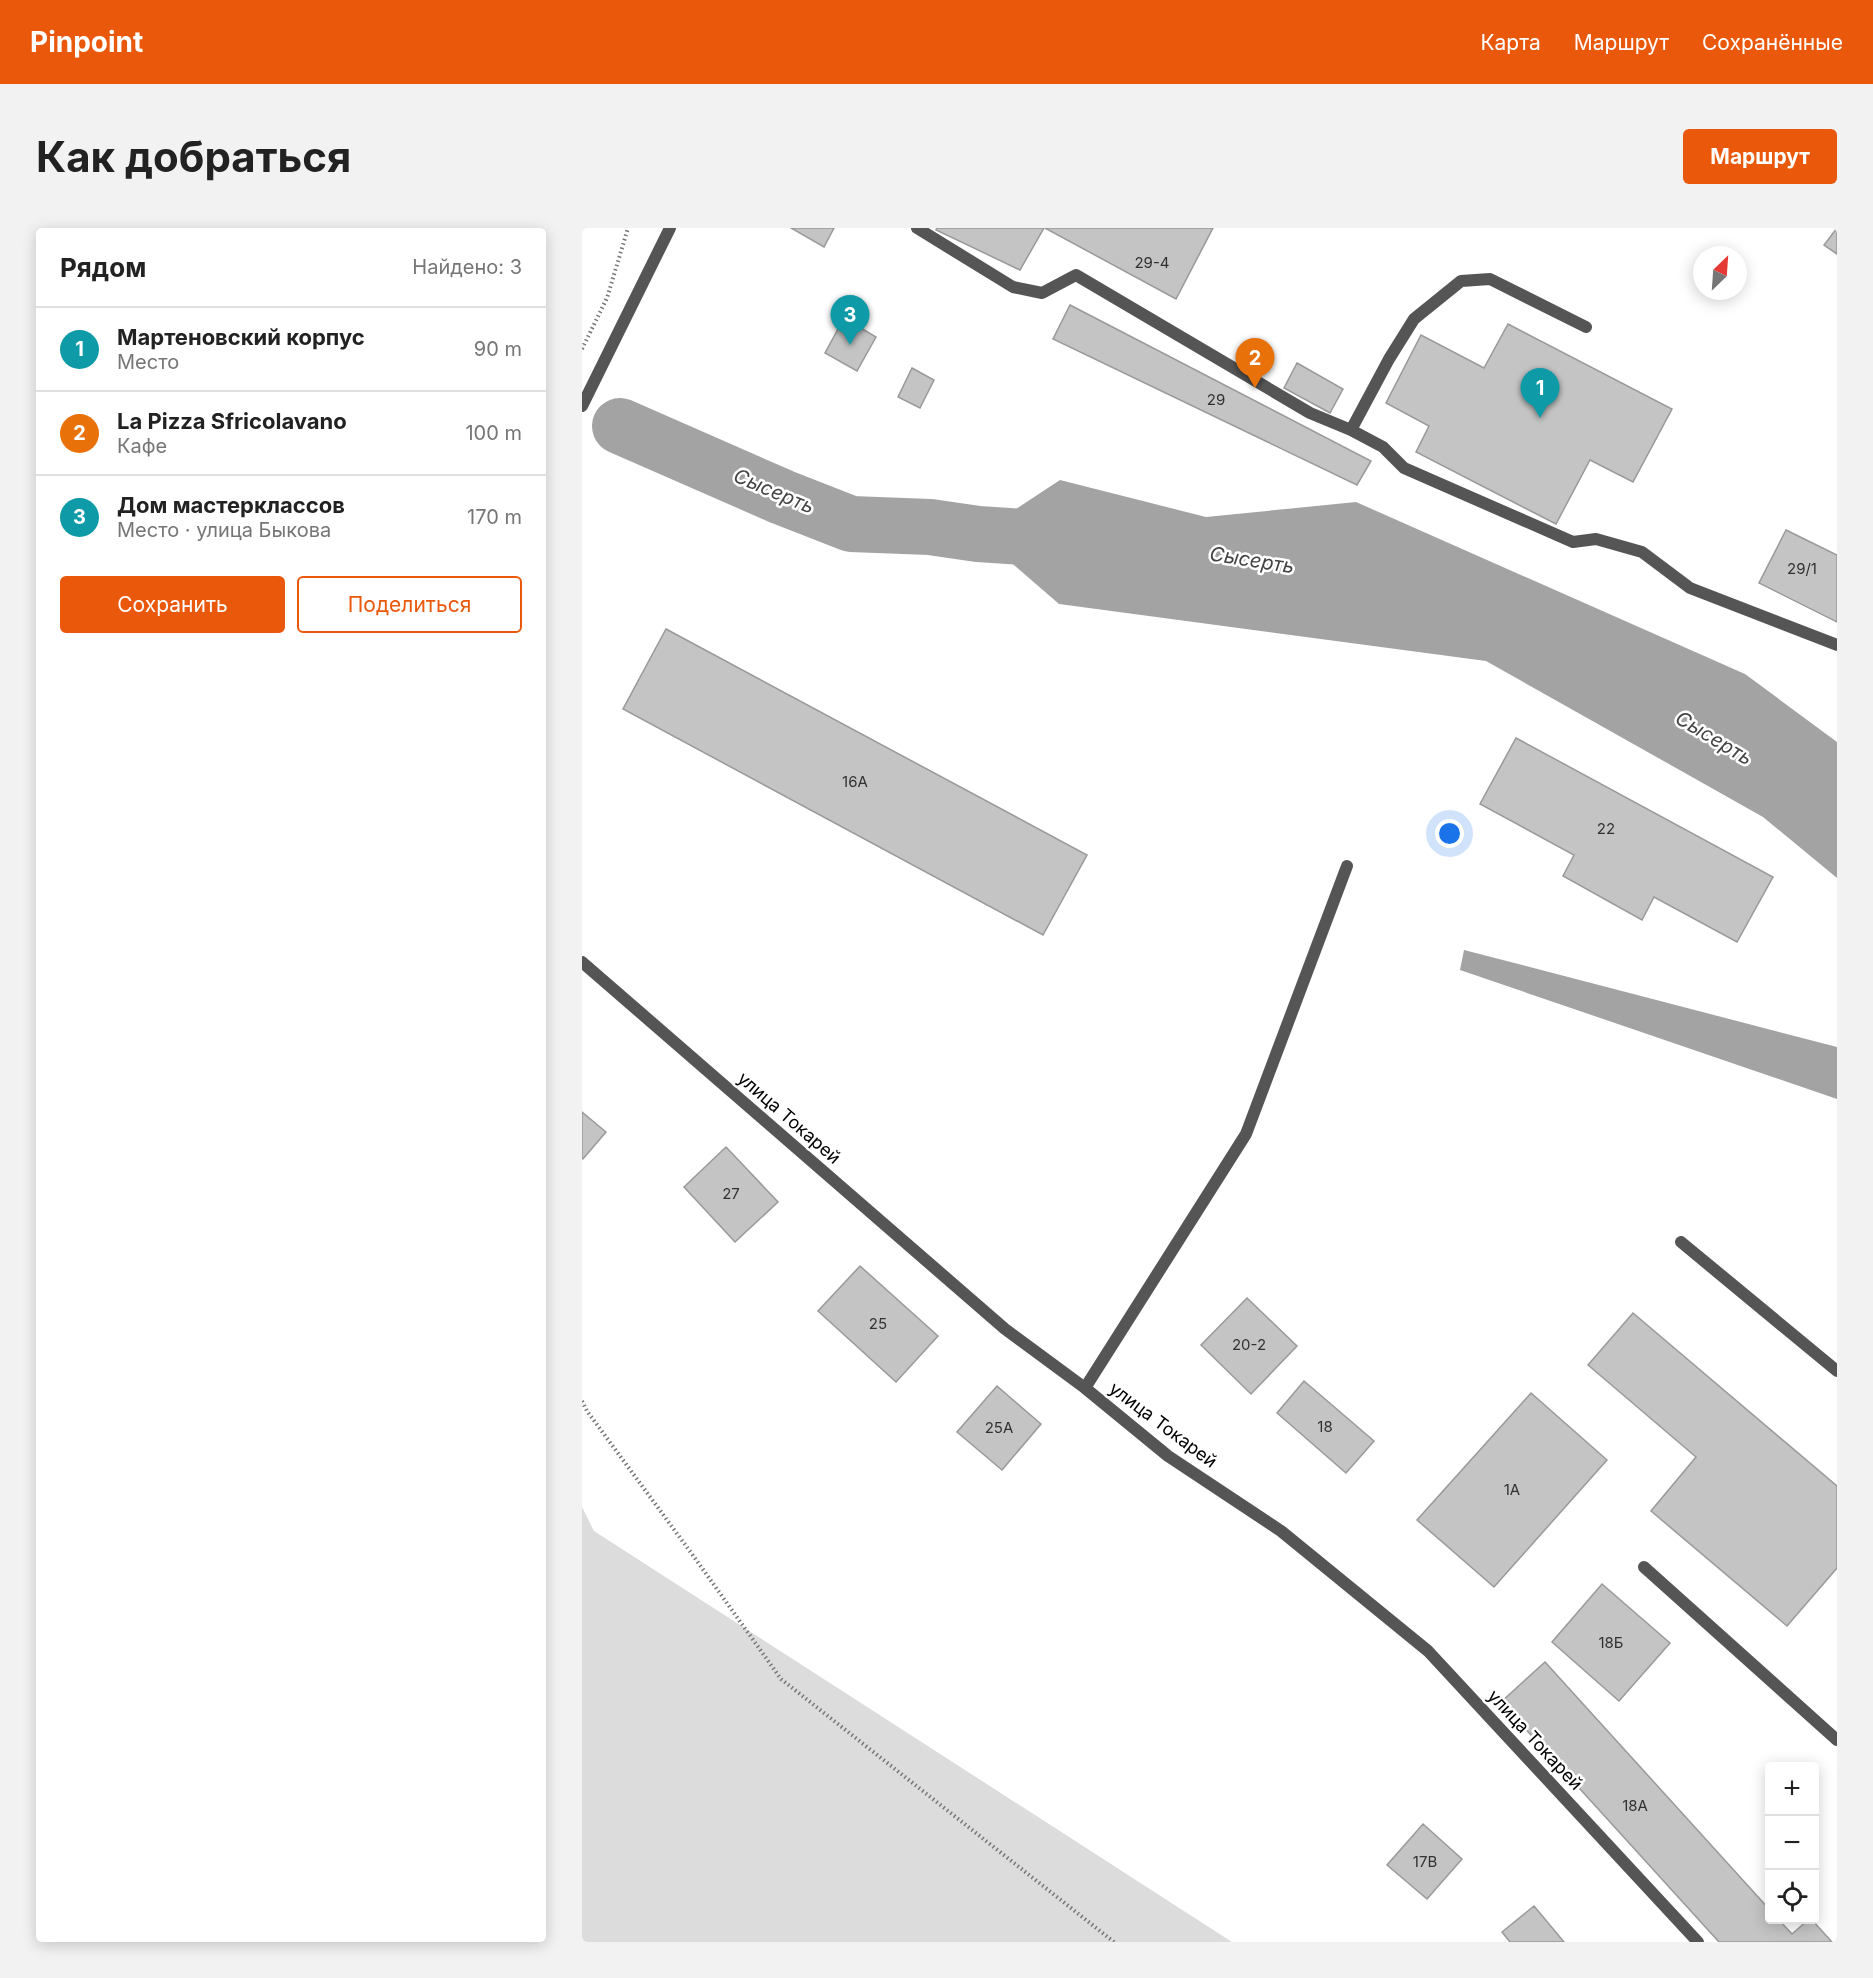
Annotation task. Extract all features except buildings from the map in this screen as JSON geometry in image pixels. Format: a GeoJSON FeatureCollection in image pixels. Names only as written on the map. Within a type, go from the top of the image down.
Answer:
{"type":"FeatureCollection","features":[{"type":"Feature","properties":{"kind":"street"},"geometry":{"type":"LineString","coordinates":[[582,406],[670,228]]}},
{"type":"Feature","properties":{"kind":"street"},"geometry":{"type":"LineString","coordinates":[[917,228],[1013,287],[1042,293],[1076,275],[1310,413],[1351,430],[1383,447],[1404,468],[1572,542],[1596,539],[1642,552],[1690,588],[1837,645]]}},
{"type":"Feature","properties":{"kind":"street"},"geometry":{"type":"LineString","coordinates":[[1351,430],[1389,358],[1414,319],[1461,282],[1490,279],[1586,327]]}},
{"type":"Feature","properties":{"kind":"street"},"geometry":{"type":"LineString","coordinates":[[1085,1388],[1246,1134],[1347,866]]}},
{"type":"Feature","properties":{"kind":"street","name":"улица Токарей"},"geometry":{"type":"LineString","coordinates":[[582,962],[1005,1329],[1085,1388],[1168,1456],[1281,1531],[1428,1651],[1698,1942]]}},
{"type":"Feature","properties":{"kind":"street"},"geometry":{"type":"LineString","coordinates":[[1681,1242],[1837,1371]]}},
{"type":"Feature","properties":{"kind":"street"},"geometry":{"type":"LineString","coordinates":[[1644,1568],[1837,1740]]}},
{"type":"Feature","properties":{"kind":"path"},"geometry":{"type":"LineString","coordinates":[[582,349],[607,298],[628,228]]}},
{"type":"Feature","properties":{"kind":"path"},"geometry":{"type":"LineString","coordinates":[[582,1401],[781,1679],[1114,1942]]}},
{"type":"Feature","properties":{"kind":"shaded area"},"geometry":{"type":"Polygon","coordinates":[[[582,1507],[594,1531],[1232,1942],[582,1942],[582,1507]]]}},
{"type":"Feature","properties":{"kind":"water"},"geometry":{"type":"Polygon","coordinates":[[[1060,480],[1206,517],[1356,502],[1745,674],[1837,742],[1837,878],[1763,817],[1486,661],[1059,604],[978,534],[1060,480]]]}},
{"type":"Feature","properties":{"kind":"water"},"geometry":{"type":"Polygon","coordinates":[[[1464,950],[1837,1047],[1837,1099],[1460,970],[1464,950]]]}},
{"type":"Feature","properties":{"kind":"waterway","name":"Сысерть"},"geometry":{"type":"LineString","coordinates":[[620,426],[782,497],[851,524],[930,527],[978,534],[1055,539]]}},
{"type":"Feature","properties":{"kind":"place","name":"Дом мастерклассов"},"geometry":{"type":"Point","coordinates":[850,345]}},
{"type":"Feature","properties":{"kind":"place","name":"La Pizza Sfricolavano"},"geometry":{"type":"Point","coordinates":[1255,388]}},
{"type":"Feature","properties":{"kind":"place","name":"Мартеновский корпус"},"geometry":{"type":"Point","coordinates":[1540,418]}}]}
